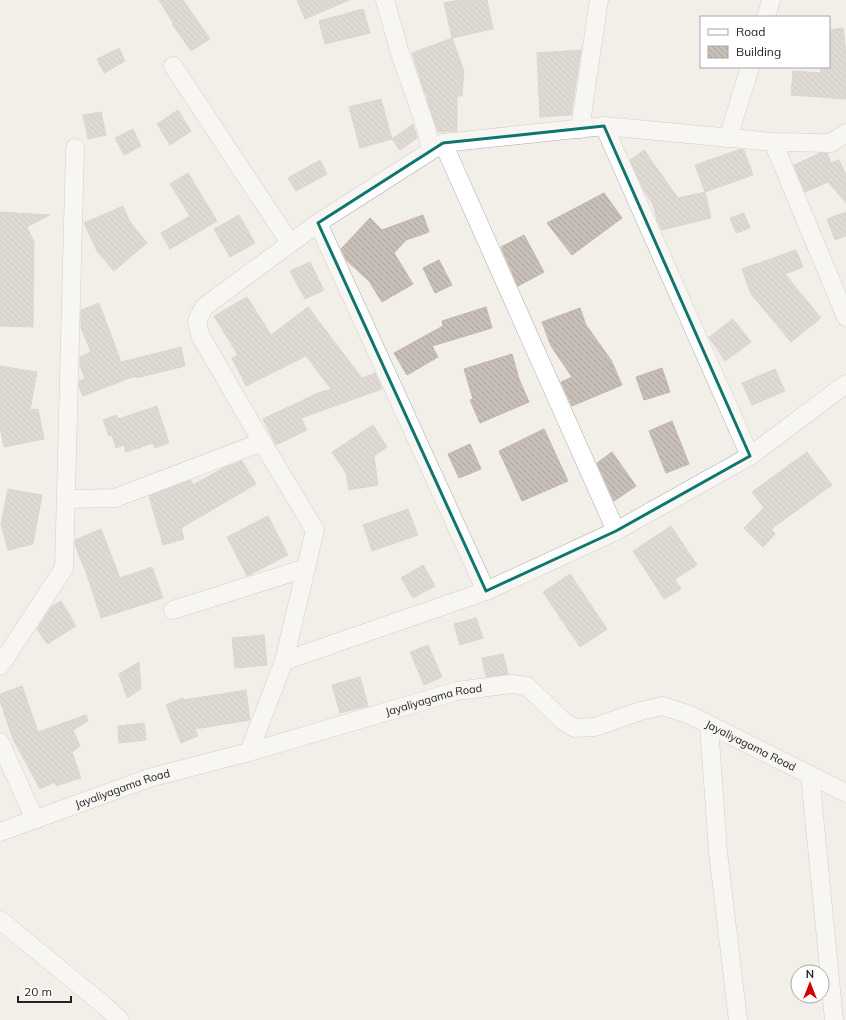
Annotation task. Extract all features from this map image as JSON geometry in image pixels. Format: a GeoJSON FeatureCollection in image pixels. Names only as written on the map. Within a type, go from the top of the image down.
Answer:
{"type":"FeatureCollection","features":[{"type":"Feature","properties":{"kind":"street"},"geometry":{"type":"LineString","coordinates":[[385,0],[399,50],[426,128],[437,146],[616,531]]}},
{"type":"Feature","properties":{"kind":"street"},"geometry":{"type":"LineString","coordinates":[[580,129],[599,0]]}},
{"type":"Feature","properties":{"kind":"street"},"geometry":{"type":"LineString","coordinates":[[766,16],[772,0]]}},
{"type":"Feature","properties":{"kind":"street"},"geometry":{"type":"LineString","coordinates":[[173,66],[290,243]]}},
{"type":"Feature","properties":{"kind":"street"},"geometry":{"type":"LineString","coordinates":[[728,138],[750,68]]}},
{"type":"Feature","properties":{"kind":"street"},"geometry":{"type":"LineString","coordinates":[[604,126],[750,456]]}},
{"type":"Feature","properties":{"kind":"street"},"geometry":{"type":"LineString","coordinates":[[250,752],[284,661],[315,530],[200,335],[198,321],[204,307],[318,223],[437,146],[604,126],[772,142],[831,142],[846,133]]}},
{"type":"Feature","properties":{"kind":"street"},"geometry":{"type":"LineString","coordinates":[[772,142],[846,317]]}},
{"type":"Feature","properties":{"kind":"street"},"geometry":{"type":"LineString","coordinates":[[0,666],[64,568],[75,148]]}},
{"type":"Feature","properties":{"kind":"street"},"geometry":{"type":"LineString","coordinates":[[318,223],[486,591]]}},
{"type":"Feature","properties":{"kind":"street"},"geometry":{"type":"LineString","coordinates":[[284,661],[486,591],[616,531],[750,456],[846,384]]}},
{"type":"Feature","properties":{"kind":"street"},"geometry":{"type":"LineString","coordinates":[[66,500],[115,498],[262,442]]}},
{"type":"Feature","properties":{"kind":"street"},"geometry":{"type":"LineString","coordinates":[[173,610],[306,568]]}},
{"type":"Feature","properties":{"kind":"street","name":"Jayaliyagama Road"},"geometry":{"type":"LineString","coordinates":[[0,832],[149,778],[250,752],[457,691],[511,684],[527,686],[563,721],[575,728],[595,728],[640,710],[663,706],[690,715],[846,793]]}},
{"type":"Feature","properties":{"kind":"street"},"geometry":{"type":"LineString","coordinates":[[709,725],[718,852],[738,1020]]}},
{"type":"Feature","properties":{"kind":"street"},"geometry":{"type":"LineString","coordinates":[[0,742],[35,820]]}},
{"type":"Feature","properties":{"kind":"street"},"geometry":{"type":"LineString","coordinates":[[810,775],[834,1020]]}},
{"type":"Feature","properties":{"kind":"street"},"geometry":{"type":"LineString","coordinates":[[0,920],[120,1020]]}},
{"type":"Feature","properties":{"kind":"highlighted area"},"geometry":{"type":"Polygon","coordinates":[[[604,126],[750,456],[616,531],[486,591],[318,223],[443,143],[604,126]]]}},
{"type":"Feature","properties":{"kind":"building"},"geometry":{"type":"Polygon","coordinates":[[[159,0],[183,0],[210,39],[191,51],[172,24],[173,23],[159,0]]]}},
{"type":"Feature","properties":{"kind":"building"},"geometry":{"type":"Polygon","coordinates":[[[297,0],[349,0],[305,19],[297,0]]]}},
{"type":"Feature","properties":{"kind":"building"},"geometry":{"type":"Polygon","coordinates":[[[459,0],[487,0],[493,29],[452,38],[444,3],[459,0]]]}},
{"type":"Feature","properties":{"kind":"building"},"geometry":{"type":"Polygon","coordinates":[[[363,9],[370,33],[325,44],[319,21],[363,9]]]}},
{"type":"Feature","properties":{"kind":"building"},"geometry":{"type":"Polygon","coordinates":[[[843,28],[846,54],[846,99],[791,95],[793,71],[821,73],[821,68],[830,68],[830,30],[843,28]]]}},
{"type":"Feature","properties":{"kind":"building"},"geometry":{"type":"Polygon","coordinates":[[[452,38],[464,71],[462,96],[457,96],[457,131],[438,132],[427,100],[427,94],[425,94],[412,53],[452,38]]]}},
{"type":"Feature","properties":{"kind":"building"},"geometry":{"type":"Polygon","coordinates":[[[119,48],[125,61],[104,73],[97,59],[119,48]]]}},
{"type":"Feature","properties":{"kind":"building"},"geometry":{"type":"Polygon","coordinates":[[[581,50],[571,115],[540,117],[537,53],[581,50]]]}},
{"type":"Feature","properties":{"kind":"building"},"geometry":{"type":"Polygon","coordinates":[[[381,99],[392,139],[360,148],[349,107],[381,99]]]}},
{"type":"Feature","properties":{"kind":"building"},"geometry":{"type":"Polygon","coordinates":[[[178,110],[191,131],[170,145],[157,124],[178,110]]]}},
{"type":"Feature","properties":{"kind":"building"},"geometry":{"type":"Polygon","coordinates":[[[101,112],[106,135],[88,139],[83,115],[101,112]]]}},
{"type":"Feature","properties":{"kind":"building"},"geometry":{"type":"Polygon","coordinates":[[[413,124],[417,138],[400,150],[392,139],[413,124]]]}},
{"type":"Feature","properties":{"kind":"building"},"geometry":{"type":"Polygon","coordinates":[[[133,129],[141,146],[124,155],[115,138],[133,129]]]}},
{"type":"Feature","properties":{"kind":"building"},"geometry":{"type":"Polygon","coordinates":[[[741,149],[744,150],[753,175],[705,192],[695,165],[741,149]]]}},
{"type":"Feature","properties":{"kind":"building"},"geometry":{"type":"Polygon","coordinates":[[[644,150],[678,198],[705,192],[711,218],[662,230],[657,220],[653,204],[644,191],[630,160],[644,150]]]}},
{"type":"Feature","properties":{"kind":"building"},"geometry":{"type":"Polygon","coordinates":[[[820,153],[827,153],[831,163],[839,160],[846,175],[846,203],[828,182],[805,192],[794,165],[820,153]]]}},
{"type":"Feature","properties":{"kind":"building"},"geometry":{"type":"Polygon","coordinates":[[[320,160],[327,174],[296,191],[288,178],[320,160]]]}},
{"type":"Feature","properties":{"kind":"building"},"geometry":{"type":"Polygon","coordinates":[[[188,173],[217,221],[170,249],[161,233],[190,216],[170,184],[188,173]]]}},
{"type":"Feature","properties":{"kind":"building"},"geometry":{"type":"Polygon","coordinates":[[[604,193],[622,218],[572,255],[547,223],[604,193]]]}},
{"type":"Feature","properties":{"kind":"building"},"geometry":{"type":"Polygon","coordinates":[[[123,206],[130,222],[147,243],[114,271],[97,251],[84,223],[123,206]]]}},
{"type":"Feature","properties":{"kind":"building"},"geometry":{"type":"Polygon","coordinates":[[[0,212],[50,215],[27,227],[34,242],[33,327],[0,326],[0,212]]]}},
{"type":"Feature","properties":{"kind":"building"},"geometry":{"type":"Polygon","coordinates":[[[846,212],[846,236],[835,240],[827,219],[846,212]]]}},
{"type":"Feature","properties":{"kind":"building"},"geometry":{"type":"Polygon","coordinates":[[[744,213],[750,228],[736,233],[730,218],[744,213]]]}},
{"type":"Feature","properties":{"kind":"building"},"geometry":{"type":"Polygon","coordinates":[[[239,215],[255,243],[230,257],[214,229],[239,215]]]}},
{"type":"Feature","properties":{"kind":"building"},"geometry":{"type":"Polygon","coordinates":[[[423,215],[429,232],[406,240],[394,253],[413,284],[382,302],[369,281],[347,261],[341,249],[370,218],[382,230],[423,215]]]}},
{"type":"Feature","properties":{"kind":"building"},"geometry":{"type":"Polygon","coordinates":[[[524,235],[544,272],[518,286],[501,247],[524,235]]]}},
{"type":"Feature","properties":{"kind":"building"},"geometry":{"type":"Polygon","coordinates":[[[796,250],[803,267],[785,274],[821,318],[791,342],[751,294],[742,269],[796,250]]]}},
{"type":"Feature","properties":{"kind":"building"},"geometry":{"type":"Polygon","coordinates":[[[439,260],[452,285],[435,293],[423,268],[439,260]]]}},
{"type":"Feature","properties":{"kind":"building"},"geometry":{"type":"Polygon","coordinates":[[[310,262],[324,290],[305,299],[290,271],[310,262]]]}},
{"type":"Feature","properties":{"kind":"building"},"geometry":{"type":"Polygon","coordinates":[[[247,297],[271,335],[308,307],[362,378],[375,373],[382,389],[301,418],[307,430],[276,445],[263,419],[318,393],[331,389],[306,356],[246,386],[232,358],[238,355],[214,316],[247,297]]]}},
{"type":"Feature","properties":{"kind":"building"},"geometry":{"type":"Polygon","coordinates":[[[99,303],[121,362],[181,347],[185,366],[136,378],[135,376],[83,396],[79,387],[79,381],[85,379],[80,366],[80,357],[91,352],[81,328],[81,310],[99,303]]]}},
{"type":"Feature","properties":{"kind":"building"},"geometry":{"type":"Polygon","coordinates":[[[486,307],[492,328],[432,346],[438,357],[407,375],[394,353],[443,326],[442,321],[486,307]]]}},
{"type":"Feature","properties":{"kind":"building"},"geometry":{"type":"Polygon","coordinates":[[[580,308],[586,325],[611,360],[622,385],[572,406],[561,382],[572,377],[551,346],[542,322],[580,308]]]}},
{"type":"Feature","properties":{"kind":"building"},"geometry":{"type":"Polygon","coordinates":[[[733,319],[751,342],[725,361],[709,337],[733,319]]]}},
{"type":"Feature","properties":{"kind":"building"},"geometry":{"type":"Polygon","coordinates":[[[512,354],[519,379],[529,402],[480,423],[470,400],[473,399],[464,369],[512,354]]]}},
{"type":"Feature","properties":{"kind":"building"},"geometry":{"type":"Polygon","coordinates":[[[0,366],[37,372],[30,410],[38,409],[44,439],[4,447],[0,427],[0,366]]]}},
{"type":"Feature","properties":{"kind":"building"},"geometry":{"type":"Polygon","coordinates":[[[662,368],[670,392],[644,400],[636,377],[662,368]]]}},
{"type":"Feature","properties":{"kind":"building"},"geometry":{"type":"Polygon","coordinates":[[[775,369],[785,391],[752,405],[742,383],[775,369]]]}},
{"type":"Feature","properties":{"kind":"building"},"geometry":{"type":"Polygon","coordinates":[[[157,406],[169,443],[155,448],[153,443],[126,452],[124,445],[116,448],[112,435],[109,436],[103,420],[116,415],[118,419],[157,406]]]}},
{"type":"Feature","properties":{"kind":"building"},"geometry":{"type":"Polygon","coordinates":[[[672,421],[689,464],[666,473],[649,431],[672,421]]]}},
{"type":"Feature","properties":{"kind":"building"},"geometry":{"type":"Polygon","coordinates":[[[373,425],[387,447],[374,456],[378,485],[349,490],[346,473],[332,452],[373,425]]]}},
{"type":"Feature","properties":{"kind":"building"},"geometry":{"type":"Polygon","coordinates":[[[544,429],[568,481],[522,501],[499,451],[544,429]]]}},
{"type":"Feature","properties":{"kind":"building"},"geometry":{"type":"Polygon","coordinates":[[[470,444],[481,469],[459,478],[448,454],[470,444]]]}},
{"type":"Feature","properties":{"kind":"building"},"geometry":{"type":"Polygon","coordinates":[[[612,452],[636,486],[614,501],[597,463],[612,452]]]}},
{"type":"Feature","properties":{"kind":"building"},"geometry":{"type":"Polygon","coordinates":[[[807,452],[832,485],[771,529],[775,534],[763,547],[744,528],[764,508],[752,492],[807,452]]]}},
{"type":"Feature","properties":{"kind":"building"},"geometry":{"type":"Polygon","coordinates":[[[242,461],[256,484],[181,528],[184,539],[163,545],[149,496],[191,480],[193,485],[223,468],[242,461]]]}},
{"type":"Feature","properties":{"kind":"building"},"geometry":{"type":"Polygon","coordinates":[[[8,489],[42,495],[33,544],[8,550],[1,524],[8,489]]]}},
{"type":"Feature","properties":{"kind":"building"},"geometry":{"type":"Polygon","coordinates":[[[408,509],[418,535],[372,551],[363,525],[408,509]]]}},
{"type":"Feature","properties":{"kind":"building"},"geometry":{"type":"Polygon","coordinates":[[[268,516],[288,555],[247,576],[227,537],[268,516]]]}},
{"type":"Feature","properties":{"kind":"building"},"geometry":{"type":"Polygon","coordinates":[[[671,526],[697,565],[675,579],[681,589],[664,599],[633,551],[671,526]]]}},
{"type":"Feature","properties":{"kind":"building"},"geometry":{"type":"Polygon","coordinates":[[[101,529],[120,578],[152,567],[163,598],[101,618],[87,575],[75,545],[75,540],[101,529]]]}},
{"type":"Feature","properties":{"kind":"building"},"geometry":{"type":"Polygon","coordinates":[[[423,565],[435,586],[413,598],[401,578],[423,565]]]}},
{"type":"Feature","properties":{"kind":"building"},"geometry":{"type":"Polygon","coordinates":[[[570,574],[607,629],[580,647],[543,592],[570,574]]]}},
{"type":"Feature","properties":{"kind":"building"},"geometry":{"type":"Polygon","coordinates":[[[61,601],[76,626],[47,644],[37,629],[51,607],[61,601]]]}},
{"type":"Feature","properties":{"kind":"building"},"geometry":{"type":"Polygon","coordinates":[[[476,618],[483,638],[460,645],[454,624],[476,618]]]}},
{"type":"Feature","properties":{"kind":"building"},"geometry":{"type":"Polygon","coordinates":[[[264,635],[267,665],[235,668],[232,638],[264,635]]]}},
{"type":"Feature","properties":{"kind":"building"},"geometry":{"type":"Polygon","coordinates":[[[428,645],[442,677],[424,685],[410,652],[428,645]]]}},
{"type":"Feature","properties":{"kind":"building"},"geometry":{"type":"Polygon","coordinates":[[[503,654],[508,674],[486,677],[482,658],[503,654]]]}},
{"type":"Feature","properties":{"kind":"building"},"geometry":{"type":"Polygon","coordinates":[[[139,662],[141,689],[127,698],[119,674],[139,662]]]}},
{"type":"Feature","properties":{"kind":"building"},"geometry":{"type":"Polygon","coordinates":[[[360,677],[368,706],[340,713],[332,685],[360,677]]]}},
{"type":"Feature","properties":{"kind":"building"},"geometry":{"type":"Polygon","coordinates":[[[22,686],[38,732],[86,715],[88,721],[66,734],[73,730],[80,746],[72,752],[81,778],[56,786],[55,782],[40,789],[13,739],[0,701],[0,694],[22,686]]]}},
{"type":"Feature","properties":{"kind":"building"},"geometry":{"type":"Polygon","coordinates":[[[246,690],[250,720],[195,729],[198,736],[181,743],[166,705],[183,698],[184,700],[246,690]]]}},
{"type":"Feature","properties":{"kind":"building"},"geometry":{"type":"Polygon","coordinates":[[[144,723],[146,740],[119,743],[118,726],[144,723]]]}}]}
